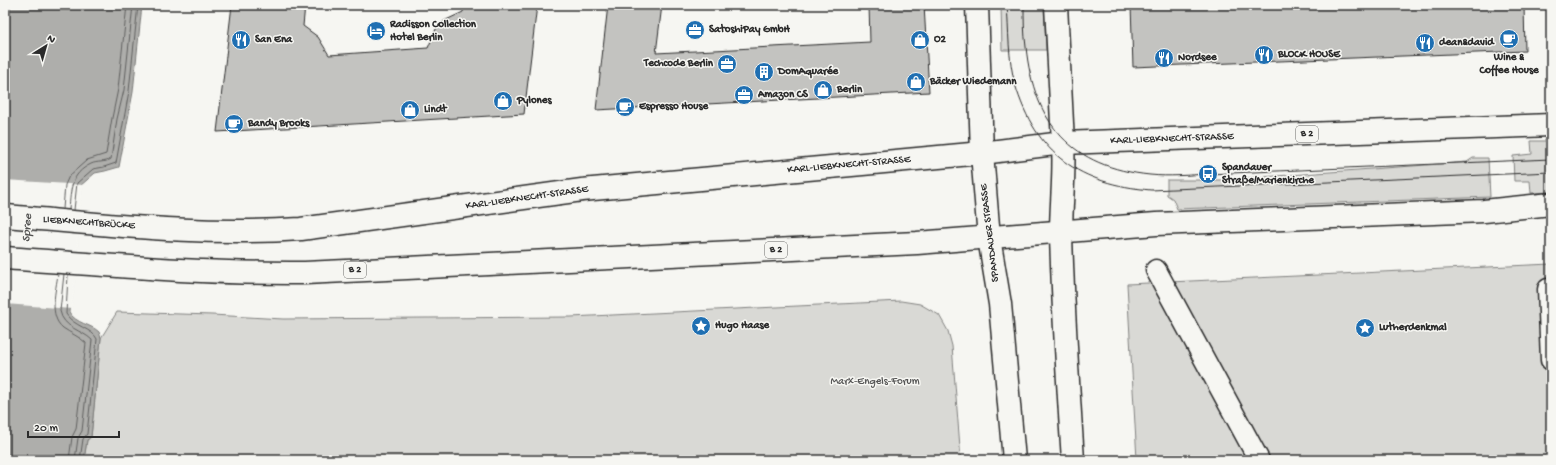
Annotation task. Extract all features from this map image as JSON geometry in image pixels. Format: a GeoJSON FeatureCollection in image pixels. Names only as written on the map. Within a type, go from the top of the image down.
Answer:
{"type":"FeatureCollection","features":[{"type":"Feature","properties":{"kind":"main road","name":"SPANDAUER STRASSE"},"geometry":{"type":"LineString","coordinates":[[977,5],[982,153],[989,238],[1000,304],[1014,460]]}},
{"type":"Feature","properties":{"kind":"main road"},"geometry":{"type":"LineString","coordinates":[[1056,5],[1064,161],[1061,232],[1064,320],[1073,460]]}},
{"type":"Feature","properties":{"kind":"main road","name":"KARL-LIEBKNECHT-STRASSE"},"geometry":{"type":"LineString","coordinates":[[150,227],[236,232],[301,229],[582,190],[982,153],[1063,143],[1551,124]]}},
{"type":"Feature","properties":{"kind":"main road","name":"B 2"},"geometry":{"type":"LineString","coordinates":[[5,258],[147,269],[243,274],[305,273],[989,238],[1156,224],[1469,211],[1551,204]]}},
{"type":"Feature","properties":{"kind":"main road","name":"LIEBKNECHTBRÜCKE"},"geometry":{"type":"LineString","coordinates":[[5,216],[150,227]]}},
{"type":"Feature","properties":{"kind":"street"},"geometry":{"type":"LineString","coordinates":[[1156,270],[1259,460]]}},
{"type":"Feature","properties":{"kind":"street"},"geometry":{"type":"LineString","coordinates":[[1548,289],[1551,360]]}},
{"type":"Feature","properties":{"kind":"green space"},"geometry":{"type":"Polygon","coordinates":[[[1001,5],[1044,5],[1046,50],[1002,50],[1001,5]]]}},
{"type":"Feature","properties":{"kind":"green space"},"geometry":{"type":"Polygon","coordinates":[[[1531,141],[1551,141],[1551,192],[1531,193],[1530,181],[1514,181],[1513,156],[1532,154],[1531,141]]]}},
{"type":"Feature","properties":{"kind":"green space"},"geometry":{"type":"Polygon","coordinates":[[[1473,158],[1488,158],[1490,197],[1177,209],[1173,199],[1167,195],[1167,180],[1221,180],[1467,162],[1473,158]]]}},
{"type":"Feature","properties":{"kind":"green space"},"geometry":{"type":"Polygon","coordinates":[[[1551,264],[1551,460],[1137,460],[1127,284],[1551,264]]]}},
{"type":"Feature","properties":{"kind":"green space","name":"Marx-Engels-Forum"},"geometry":{"type":"Polygon","coordinates":[[[901,301],[920,304],[939,315],[948,331],[952,346],[961,460],[84,460],[87,440],[91,437],[101,338],[117,312],[283,319],[571,317],[901,301]]]}},
{"type":"Feature","properties":{"kind":"water","name":"Spree"},"geometry":{"type":"Polygon","coordinates":[[[5,5],[142,5],[133,92],[119,167],[95,173],[80,186],[69,312],[79,321],[96,329],[101,338],[91,437],[87,440],[84,460],[5,460],[5,5]]]}},
{"type":"Feature","properties":{"kind":"pier"},"geometry":{"type":"Polygon","coordinates":[[[5,180],[84,185],[82,187],[72,309],[5,304],[5,180]]]}},
{"type":"Feature","properties":{"kind":"building"},"geometry":{"type":"Polygon","coordinates":[[[232,5],[305,5],[303,26],[318,37],[329,55],[428,48],[436,29],[444,21],[463,12],[464,5],[537,5],[524,114],[217,132],[232,5]]]}},
{"type":"Feature","properties":{"kind":"building","name":"DomAquarée"},"geometry":{"type":"Polygon","coordinates":[[[608,5],[662,5],[656,53],[870,42],[869,5],[924,5],[929,92],[596,110],[608,5]]]}},
{"type":"Feature","properties":{"kind":"building"},"geometry":{"type":"Polygon","coordinates":[[[1131,5],[1524,5],[1525,51],[1133,67],[1131,5]]]}},
{"type":"Feature","properties":{"kind":"tram line"},"geometry":{"type":"LineString","coordinates":[[1007,5],[1010,55],[1015,84],[1024,109],[1035,130],[1049,147],[1064,161],[1082,173],[1103,181],[1126,187],[1151,190],[1551,172]]}},
{"type":"Feature","properties":{"kind":"tram line"},"geometry":{"type":"LineString","coordinates":[[1024,5],[1025,36],[1030,74],[1038,98],[1048,119],[1062,137],[1079,151],[1099,162],[1123,170],[1150,175],[1172,176],[1551,159]]}},
{"type":"Feature","properties":{"kind":"place","name":"SatoshiPay GmbH"},"geometry":{"type":"Point","coordinates":[695,30]}},
{"type":"Feature","properties":{"kind":"place","name":"Radisson Collection Hotel Berlin"},"geometry":{"type":"Point","coordinates":[376,31]}},
{"type":"Feature","properties":{"kind":"place","name":"Wine & Coffee House"},"geometry":{"type":"Point","coordinates":[1509,39]}},
{"type":"Feature","properties":{"kind":"place","name":"San Ena"},"geometry":{"type":"Point","coordinates":[241,40]}},
{"type":"Feature","properties":{"kind":"place","name":"O2"},"geometry":{"type":"Point","coordinates":[920,40]}},
{"type":"Feature","properties":{"kind":"place","name":"dean&david"},"geometry":{"type":"Point","coordinates":[1425,43]}},
{"type":"Feature","properties":{"kind":"place","name":"BLOCK HOUSE"},"geometry":{"type":"Point","coordinates":[1264,55]}},
{"type":"Feature","properties":{"kind":"place","name":"Nordsee"},"geometry":{"type":"Point","coordinates":[1164,58]}},
{"type":"Feature","properties":{"kind":"place","name":"Techcode Berlin"},"geometry":{"type":"Point","coordinates":[727,64]}},
{"type":"Feature","properties":{"kind":"place","name":"DomAquarée"},"geometry":{"type":"Point","coordinates":[764,72]}},
{"type":"Feature","properties":{"kind":"place","name":"Bäcker Wiedemann"},"geometry":{"type":"Point","coordinates":[916,82]}},
{"type":"Feature","properties":{"kind":"place","name":"Berlin"},"geometry":{"type":"Point","coordinates":[823,90]}},
{"type":"Feature","properties":{"kind":"place","name":"Amazon CS"},"geometry":{"type":"Point","coordinates":[744,95]}},
{"type":"Feature","properties":{"kind":"place","name":"Pylones"},"geometry":{"type":"Point","coordinates":[503,101]}},
{"type":"Feature","properties":{"kind":"place","name":"Espresso House"},"geometry":{"type":"Point","coordinates":[625,107]}},
{"type":"Feature","properties":{"kind":"place","name":"Lindt"},"geometry":{"type":"Point","coordinates":[410,110]}},
{"type":"Feature","properties":{"kind":"place","name":"Bandy Brooks"},"geometry":{"type":"Point","coordinates":[234,124]}},
{"type":"Feature","properties":{"kind":"place","name":"Spandauer Straße/Marienkirche"},"geometry":{"type":"Point","coordinates":[1208,174]}},
{"type":"Feature","properties":{"kind":"place","name":"Hugo Haase"},"geometry":{"type":"Point","coordinates":[701,326]}},
{"type":"Feature","properties":{"kind":"place","name":"Lutherdenkmal"},"geometry":{"type":"Point","coordinates":[1365,328]}}]}
